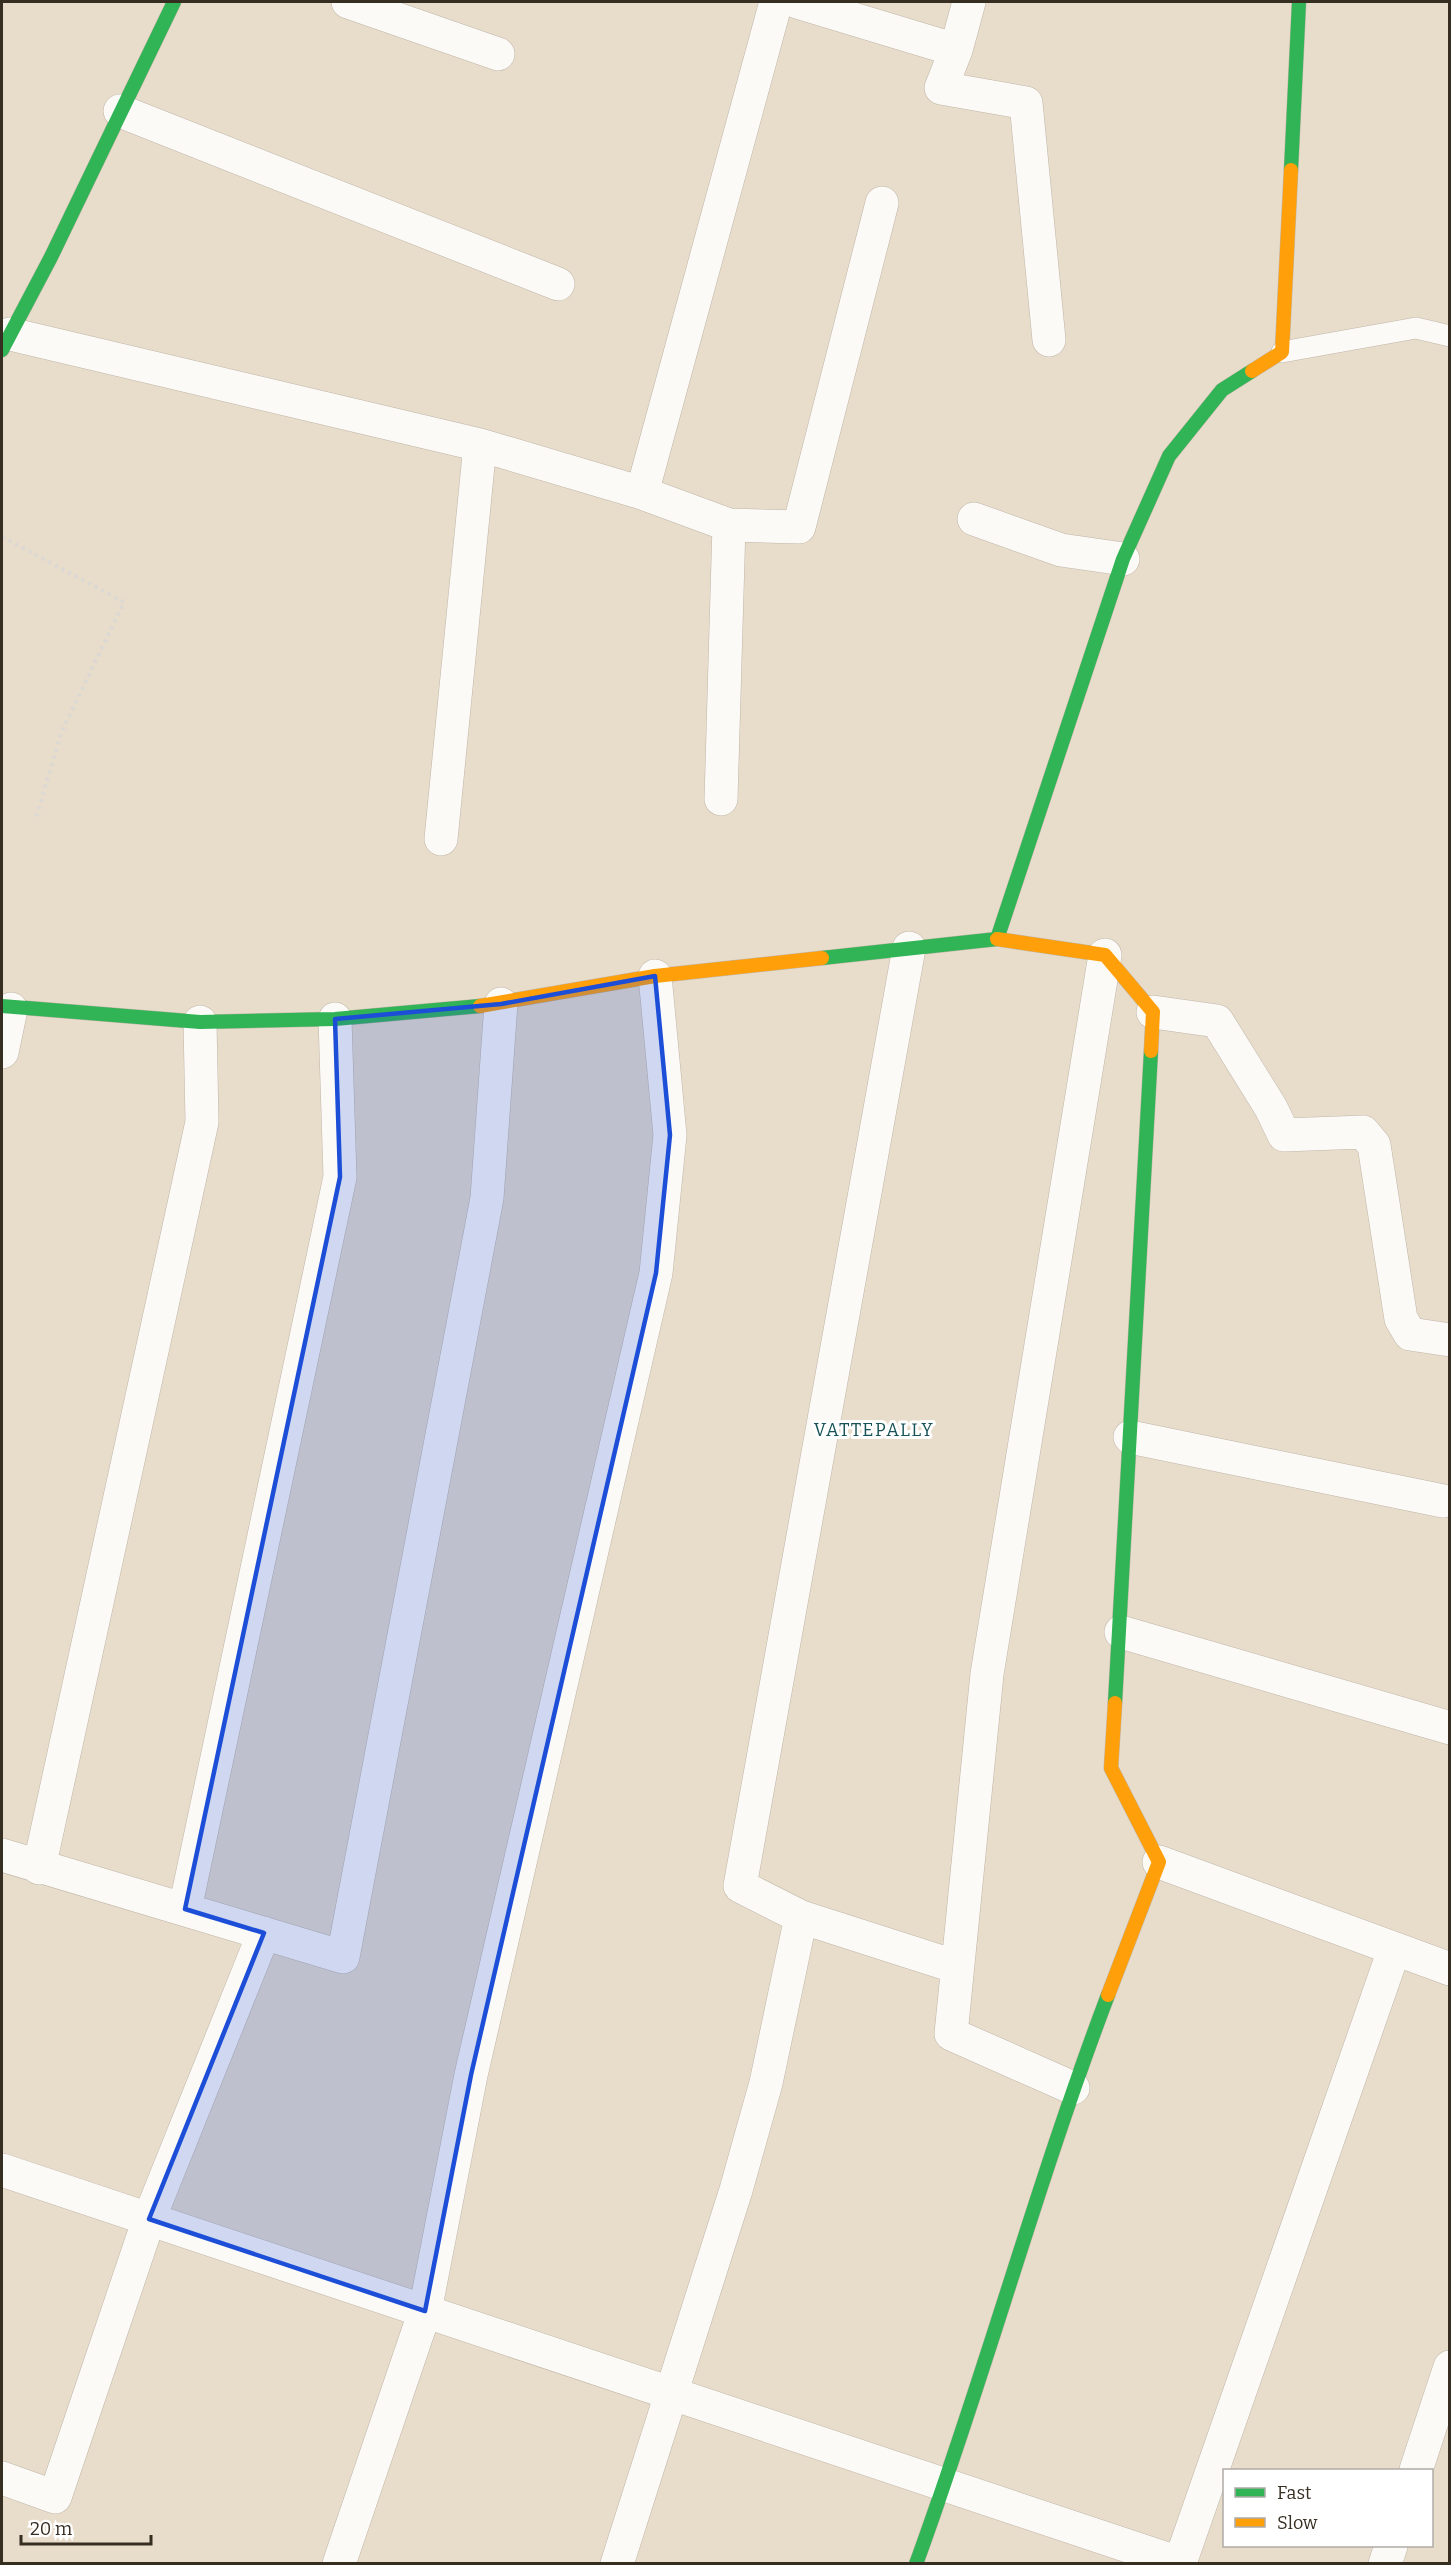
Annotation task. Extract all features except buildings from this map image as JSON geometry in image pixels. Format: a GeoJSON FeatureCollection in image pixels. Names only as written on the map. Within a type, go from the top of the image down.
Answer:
{"type":"FeatureCollection","features":[{"type":"Feature","properties":{"kind":"street"},"geometry":{"type":"LineString","coordinates":[[174,2],[51,257],[6,342],[480,445],[642,493],[729,525],[799,527],[882,202]]}},
{"type":"Feature","properties":{"kind":"street"},"geometry":{"type":"LineString","coordinates":[[348,2],[498,54]]}},
{"type":"Feature","properties":{"kind":"street"},"geometry":{"type":"LineString","coordinates":[[642,493],[776,2]]}},
{"type":"Feature","properties":{"kind":"street"},"geometry":{"type":"LineString","coordinates":[[797,2],[957,50]]}},
{"type":"Feature","properties":{"kind":"street"},"geometry":{"type":"LineString","coordinates":[[969,2],[957,50],[941,88],[1026,103],[1049,340]]}},
{"type":"Feature","properties":{"kind":"street"},"geometry":{"type":"LineString","coordinates":[[998,939],[1123,559],[1169,456],[1222,390],[1282,352],[1299,2]]}},
{"type":"Feature","properties":{"kind":"street"},"geometry":{"type":"LineString","coordinates":[[120,111],[558,284]]}},
{"type":"Feature","properties":{"kind":"street"},"geometry":{"type":"LineString","coordinates":[[441,839],[480,445]]}},
{"type":"Feature","properties":{"kind":"street"},"geometry":{"type":"LineString","coordinates":[[974,519],[1061,550],[1123,559]]}},
{"type":"Feature","properties":{"kind":"street"},"geometry":{"type":"LineString","coordinates":[[721,799],[729,525]]}},
{"type":"Feature","properties":{"kind":"street"},"geometry":{"type":"LineString","coordinates":[[2,1052],[6,1007],[200,1022],[335,1019],[501,1004],[655,976],[998,939],[1105,955],[1153,1012],[1217,1021],[1271,1108],[1284,1135],[1363,1132],[1374,1145],[1401,1319],[1410,1334],[1449,1340]]}},
{"type":"Feature","properties":{"kind":"street"},"geometry":{"type":"LineString","coordinates":[[909,948],[740,1886],[801,1917],[957,1967]]}},
{"type":"Feature","properties":{"kind":"street"},"geometry":{"type":"LineString","coordinates":[[1073,2088],[951,2034],[987,1674],[1105,955]]}},
{"type":"Feature","properties":{"kind":"street"},"geometry":{"type":"LineString","coordinates":[[339,2564],[426,2311],[471,2075],[656,1274],[670,1135],[655,976]]}},
{"type":"Feature","properties":{"kind":"street"},"geometry":{"type":"LineString","coordinates":[[2,1855],[39,1868],[343,1957],[487,1197],[501,1004]]}},
{"type":"Feature","properties":{"kind":"street"},"geometry":{"type":"LineString","coordinates":[[1153,1012],[1111,1768],[1160,1862],[1449,1969]]}},
{"type":"Feature","properties":{"kind":"street"},"geometry":{"type":"LineString","coordinates":[[185,1909],[340,1176],[335,1019]]}},
{"type":"Feature","properties":{"kind":"street"},"geometry":{"type":"LineString","coordinates":[[39,1868],[202,1122],[200,1022]]}},
{"type":"Feature","properties":{"kind":"street"},"geometry":{"type":"LineString","coordinates":[[1130,1437],[1443,1502]]}},
{"type":"Feature","properties":{"kind":"street"},"geometry":{"type":"LineString","coordinates":[[1120,1632],[1449,1728]]}},
{"type":"Feature","properties":{"kind":"street"},"geometry":{"type":"LineString","coordinates":[[916,2564],[945,2485],[1073,2088],[1160,1862]]}},
{"type":"Feature","properties":{"kind":"street"},"geometry":{"type":"LineString","coordinates":[[617,2564],[736,2190],[766,2083],[801,1917]]}},
{"type":"Feature","properties":{"kind":"street"},"geometry":{"type":"LineString","coordinates":[[2,2478],[55,2497],[149,2218],[264,1933]]}},
{"type":"Feature","properties":{"kind":"street"},"geometry":{"type":"LineString","coordinates":[[2,2170],[945,2485],[1130,2555],[1181,2563],[1394,1950]]}},
{"type":"Feature","properties":{"kind":"street"},"geometry":{"type":"LineString","coordinates":[[1416,2469],[1449,2367]]}},
{"type":"Feature","properties":{"kind":"street"},"geometry":{"type":"LineString","coordinates":[[1385,2564],[1391,2547]]}},
{"type":"Feature","properties":{"kind":"lane"},"geometry":{"type":"LineString","coordinates":[[1282,352],[1416,328],[1449,336]]}},
{"type":"Feature","properties":{"kind":"path"},"geometry":{"type":"LineString","coordinates":[[2,537],[124,602],[61,733],[36,818]]}},
{"type":"Feature","properties":{"kind":"highlighted area"},"geometry":{"type":"Polygon","coordinates":[[[655,976],[670,1135],[656,1273],[471,2075],[425,2311],[149,2219],[264,1933],[185,1909],[340,1177],[335,1019],[501,1004],[655,976]]]}},
{"type":"Feature","properties":{"kind":"traffic: fast"},"geometry":{"type":"LineString","coordinates":[[2,350],[51,257],[174,2]]}},
{"type":"Feature","properties":{"kind":"traffic: fast"},"geometry":{"type":"LineString","coordinates":[[1291,170],[1299,2]]}},
{"type":"Feature","properties":{"kind":"traffic: fast"},"geometry":{"type":"LineString","coordinates":[[822,958],[997,939],[1123,559],[1169,456],[1222,390],[1252,371]]}},
{"type":"Feature","properties":{"kind":"traffic: fast"},"geometry":{"type":"LineString","coordinates":[[2,1006],[200,1022],[335,1019],[480,1006]]}},
{"type":"Feature","properties":{"kind":"traffic: fast"},"geometry":{"type":"LineString","coordinates":[[1115,1703],[1151,1051]]}},
{"type":"Feature","properties":{"kind":"traffic: fast"},"geometry":{"type":"LineString","coordinates":[[916,2564],[1058,2136],[1108,1995]]}},
{"type":"Feature","properties":{"kind":"traffic: slow"},"geometry":{"type":"LineString","coordinates":[[1252,371],[1282,352],[1291,170]]}},
{"type":"Feature","properties":{"kind":"traffic: slow"},"geometry":{"type":"LineString","coordinates":[[997,939],[1105,955],[1153,1012],[1151,1051]]}},
{"type":"Feature","properties":{"kind":"traffic: slow"},"geometry":{"type":"LineString","coordinates":[[480,1006],[655,976],[822,958]]}},
{"type":"Feature","properties":{"kind":"traffic: slow"},"geometry":{"type":"LineString","coordinates":[[1108,1995],[1159,1862],[1111,1768],[1115,1703]]}},
{"type":"Feature","properties":{"kind":"district","name":"VATTEPALLY"},"geometry":{"type":"Point","coordinates":[874,1430]}}]}
